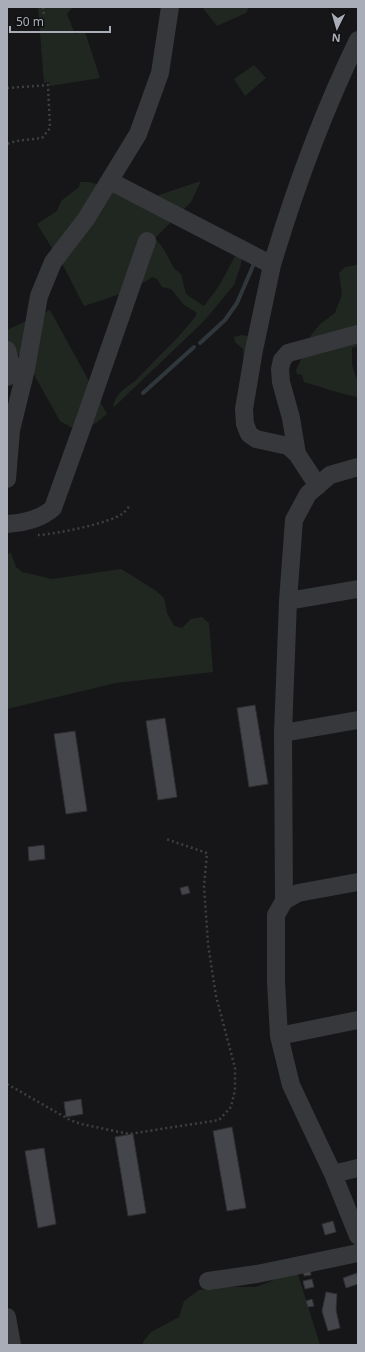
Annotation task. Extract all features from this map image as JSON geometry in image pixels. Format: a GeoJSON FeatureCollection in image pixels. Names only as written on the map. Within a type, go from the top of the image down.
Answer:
{"type":"FeatureCollection","features":[{"type":"Feature","properties":{"kind":"street"},"geometry":{"type":"LineString","coordinates":[[7,479],[11,430],[26,369],[39,296],[53,262],[86,219],[138,134],[160,73],[170,7]]}},
{"type":"Feature","properties":{"kind":"street"},"geometry":{"type":"LineString","coordinates":[[318,486],[298,454],[288,446],[256,439],[249,434],[245,424],[244,409],[254,350],[272,265],[294,195],[339,79],[358,40]]}},
{"type":"Feature","properties":{"kind":"street"},"geometry":{"type":"LineString","coordinates":[[110,181],[272,265]]}},
{"type":"Feature","properties":{"kind":"street"},"geometry":{"type":"LineString","coordinates":[[7,524],[37,519],[46,514],[52,508],[85,419],[146,241]]}},
{"type":"Feature","properties":{"kind":"street"},"geometry":{"type":"LineString","coordinates":[[298,454],[292,418],[281,382],[280,369],[282,360],[288,352],[358,334]]}},
{"type":"Feature","properties":{"kind":"street"},"geometry":{"type":"LineString","coordinates":[[7,350],[11,371],[7,377]]}},
{"type":"Feature","properties":{"kind":"street"},"geometry":{"type":"LineString","coordinates":[[358,467],[330,475],[308,494],[294,520],[288,601],[283,733],[284,901],[276,915],[278,1036],[291,1084],[333,1174],[358,1236]]}},
{"type":"Feature","properties":{"kind":"street"},"geometry":{"type":"LineString","coordinates":[[288,601],[358,589]]}},
{"type":"Feature","properties":{"kind":"street"},"geometry":{"type":"LineString","coordinates":[[283,733],[358,720]]}},
{"type":"Feature","properties":{"kind":"street"},"geometry":{"type":"LineString","coordinates":[[284,901],[298,893],[358,882]]}},
{"type":"Feature","properties":{"kind":"street"},"geometry":{"type":"LineString","coordinates":[[278,1036],[358,1020]]}},
{"type":"Feature","properties":{"kind":"street"},"geometry":{"type":"LineString","coordinates":[[333,1174],[358,1168]]}},
{"type":"Feature","properties":{"kind":"street"},"geometry":{"type":"LineString","coordinates":[[208,1281],[257,1274],[358,1253]]}},
{"type":"Feature","properties":{"kind":"street"},"geometry":{"type":"LineString","coordinates":[[7,1317],[12,1345]]}},
{"type":"Feature","properties":{"kind":"path"},"geometry":{"type":"LineString","coordinates":[[43,7],[44,15]]}},
{"type":"Feature","properties":{"kind":"path"},"geometry":{"type":"LineString","coordinates":[[7,88],[48,84],[50,128],[42,138],[16,140],[7,144]]}},
{"type":"Feature","properties":{"kind":"path"},"geometry":{"type":"LineString","coordinates":[[33,535],[66,530],[104,521],[122,514],[130,505]]}},
{"type":"Feature","properties":{"kind":"path"},"geometry":{"type":"LineString","coordinates":[[7,1084],[70,1120],[81,1124],[129,1134],[219,1120],[231,1107],[235,1090],[235,1068],[216,996],[208,944],[204,886],[207,853],[166,839]]}},
{"type":"Feature","properties":{"kind":"shaded area"},"geometry":{"type":"Polygon","coordinates":[[[38,7],[73,7],[67,14],[75,34],[85,32],[100,78],[50,86],[49,82],[44,83],[38,7]]]}},
{"type":"Feature","properties":{"kind":"shaded area"},"geometry":{"type":"Polygon","coordinates":[[[202,7],[249,7],[246,13],[217,26],[202,7]]]}},
{"type":"Feature","properties":{"kind":"shaded area"},"geometry":{"type":"Polygon","coordinates":[[[254,65],[266,78],[245,96],[234,79],[254,65]]]}},
{"type":"Feature","properties":{"kind":"shaded area"},"geometry":{"type":"Polygon","coordinates":[[[201,181],[191,202],[155,238],[163,248],[174,268],[181,274],[186,294],[204,306],[219,286],[245,238],[241,264],[234,285],[204,321],[113,408],[117,396],[134,382],[180,335],[196,316],[196,312],[184,305],[171,289],[162,287],[157,279],[152,277],[128,290],[84,306],[64,267],[37,224],[57,211],[61,201],[79,187],[80,182],[89,182],[147,199],[201,181]]]}},
{"type":"Feature","properties":{"kind":"shaded area"},"geometry":{"type":"Polygon","coordinates":[[[358,262],[358,346],[352,348],[352,365],[358,383],[358,397],[304,382],[302,375],[297,374],[296,370],[300,362],[302,347],[320,324],[335,313],[342,294],[339,273],[345,267],[357,265],[358,262]]]}},
{"type":"Feature","properties":{"kind":"shaded area"},"geometry":{"type":"Polygon","coordinates":[[[50,310],[107,414],[90,426],[78,428],[71,427],[60,421],[31,369],[7,343],[7,330],[50,310]]]}},
{"type":"Feature","properties":{"kind":"shaded area"},"geometry":{"type":"Polygon","coordinates":[[[242,335],[257,338],[263,336],[265,342],[260,349],[244,363],[243,349],[235,342],[234,337],[242,335]]]}},
{"type":"Feature","properties":{"kind":"shaded area"},"geometry":{"type":"Polygon","coordinates":[[[11,553],[16,567],[22,572],[52,579],[121,569],[155,590],[164,598],[167,613],[174,626],[182,628],[191,619],[202,617],[209,623],[213,672],[116,683],[7,709],[7,554],[11,553]]]}},
{"type":"Feature","properties":{"kind":"shaded area"},"geometry":{"type":"Polygon","coordinates":[[[297,1271],[320,1345],[143,1345],[143,1342],[151,1332],[179,1317],[184,1301],[199,1290],[224,1287],[256,1287],[297,1271]]]}},
{"type":"Feature","properties":{"kind":"building"},"geometry":{"type":"Polygon","coordinates":[[[255,705],[268,784],[249,787],[237,708],[255,705]]]}},
{"type":"Feature","properties":{"kind":"building"},"geometry":{"type":"Polygon","coordinates":[[[165,718],[177,797],[158,800],[146,721],[165,718]]]}},
{"type":"Feature","properties":{"kind":"building"},"geometry":{"type":"Polygon","coordinates":[[[75,731],[87,811],[66,814],[54,734],[75,731]]]}},
{"type":"Feature","properties":{"kind":"building"},"geometry":{"type":"Polygon","coordinates":[[[44,845],[45,859],[29,861],[28,847],[44,845]]]}},
{"type":"Feature","properties":{"kind":"building"},"geometry":{"type":"Polygon","coordinates":[[[188,886],[190,893],[182,895],[180,888],[188,886]]]}},
{"type":"Feature","properties":{"kind":"building"},"geometry":{"type":"Polygon","coordinates":[[[81,1099],[83,1114],[66,1117],[64,1102],[81,1099]]]}},
{"type":"Feature","properties":{"kind":"building"},"geometry":{"type":"Polygon","coordinates":[[[232,1127],[246,1208],[227,1211],[213,1131],[232,1127]]]}},
{"type":"Feature","properties":{"kind":"building"},"geometry":{"type":"Polygon","coordinates":[[[133,1134],[146,1213],[128,1216],[115,1137],[133,1134]]]}},
{"type":"Feature","properties":{"kind":"building"},"geometry":{"type":"Polygon","coordinates":[[[44,1148],[56,1224],[38,1228],[25,1151],[44,1148]]]}},
{"type":"Feature","properties":{"kind":"building"},"geometry":{"type":"Polygon","coordinates":[[[333,1221],[336,1232],[325,1235],[322,1224],[333,1221]]]}},
{"type":"Feature","properties":{"kind":"building"},"geometry":{"type":"Polygon","coordinates":[[[310,1267],[311,1275],[304,1276],[303,1268],[310,1267]]]}},
{"type":"Feature","properties":{"kind":"building"},"geometry":{"type":"Polygon","coordinates":[[[357,1273],[358,1284],[346,1288],[343,1278],[357,1273]]]}},
{"type":"Feature","properties":{"kind":"building"},"geometry":{"type":"Polygon","coordinates":[[[312,1279],[314,1287],[305,1289],[303,1281],[312,1279]]]}},
{"type":"Feature","properties":{"kind":"building"},"geometry":{"type":"Polygon","coordinates":[[[326,1292],[337,1294],[336,1310],[340,1328],[328,1331],[322,1311],[326,1292]]]}},
{"type":"Feature","properties":{"kind":"building"},"geometry":{"type":"Polygon","coordinates":[[[312,1299],[314,1306],[308,1307],[306,1301],[312,1299]]]}},
{"type":"Feature","properties":{"kind":"waterway"},"geometry":{"type":"LineString","coordinates":[[200,343],[225,320],[237,303],[253,266]]}},
{"type":"Feature","properties":{"kind":"waterway"},"geometry":{"type":"LineString","coordinates":[[143,393],[194,347]]}}]}
